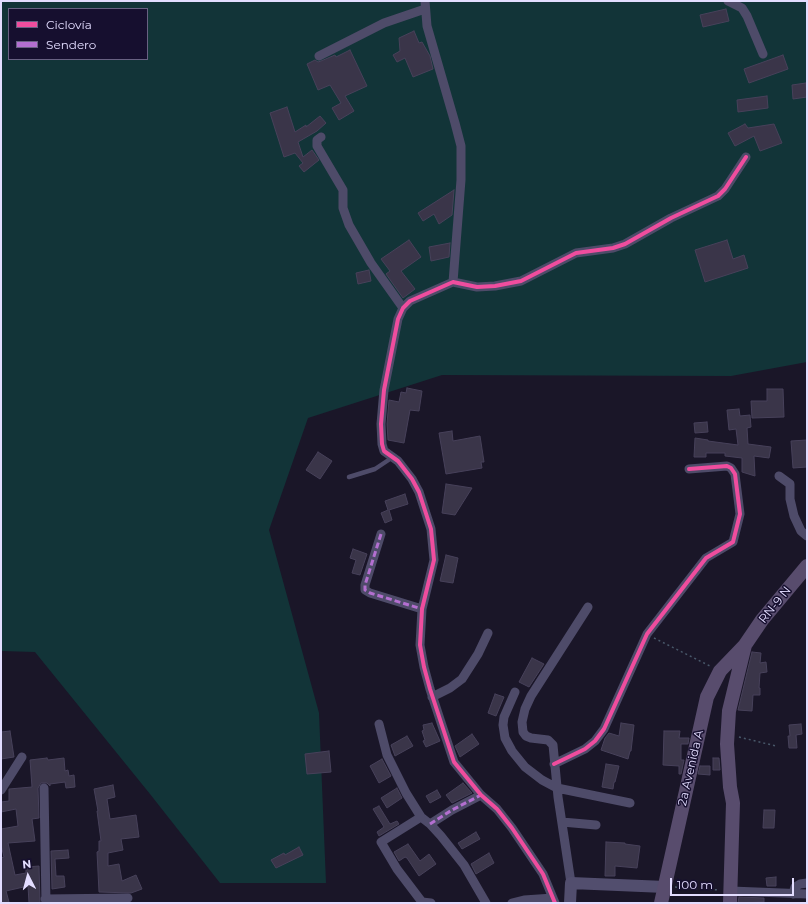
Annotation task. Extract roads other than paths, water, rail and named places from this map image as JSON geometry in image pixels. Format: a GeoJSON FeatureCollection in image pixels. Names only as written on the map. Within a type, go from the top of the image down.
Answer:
{"type":"FeatureCollection","features":[{"type":"Feature","properties":{"kind":"main road","name":"RN-9 N"},"geometry":{"type":"LineString","coordinates":[[745,645],[762,620],[807,566]]}},
{"type":"Feature","properties":{"kind":"main road","name":"2a Avenida A"},"geometry":{"type":"LineString","coordinates":[[661,903],[707,697],[720,671],[745,645]]}},
{"type":"Feature","properties":{"kind":"main road"},"geometry":{"type":"LineString","coordinates":[[730,897],[733,803],[730,787],[727,744],[729,712],[745,645]]}},
{"type":"Feature","properties":{"kind":"main road"},"geometry":{"type":"LineString","coordinates":[[570,903],[571,883],[665,887]]}},
{"type":"Feature","properties":{"kind":"street"},"geometry":{"type":"LineString","coordinates":[[728,1],[742,8],[747,16],[762,54]]}},
{"type":"Feature","properties":{"kind":"street"},"geometry":{"type":"LineString","coordinates":[[320,56],[384,23],[425,5],[427,26],[461,146],[461,180],[453,282]]}},
{"type":"Feature","properties":{"kind":"street"},"geometry":{"type":"LineString","coordinates":[[321,137],[317,140],[317,146],[343,190],[344,208],[349,226],[371,263],[403,308]]}},
{"type":"Feature","properties":{"kind":"street"},"geometry":{"type":"LineString","coordinates":[[512,903],[524,900],[554,901],[543,874],[512,828],[497,809],[481,795],[454,762],[432,697],[420,645],[422,609],[434,560],[431,529],[419,492],[407,472],[383,448],[381,424],[384,390],[398,319],[403,308],[415,298],[453,282],[484,287],[521,281],[576,253],[613,248],[625,244],[671,218],[718,196],[746,157]]}},
{"type":"Feature","properties":{"kind":"street"},"geometry":{"type":"LineString","coordinates":[[554,764],[585,749],[595,741],[604,729],[647,634],[706,558],[733,542],[740,514],[735,474],[731,468],[727,466],[689,469]]}},
{"type":"Feature","properties":{"kind":"street"},"geometry":{"type":"LineString","coordinates":[[779,476],[790,484],[790,499],[794,516],[800,531],[807,536]]}},
{"type":"Feature","properties":{"kind":"street"},"geometry":{"type":"LineString","coordinates":[[381,534],[365,585],[365,590],[370,593],[422,609]]}},
{"type":"Feature","properties":{"kind":"street"},"geometry":{"type":"LineString","coordinates":[[571,883],[552,743],[548,740],[526,736],[522,729],[523,716],[531,696],[588,607]]}},
{"type":"Feature","properties":{"kind":"street"},"geometry":{"type":"LineString","coordinates":[[432,697],[450,688],[462,679],[478,654],[488,633]]}},
{"type":"Feature","properties":{"kind":"street"},"geometry":{"type":"LineString","coordinates":[[515,692],[504,717],[503,725],[505,738],[512,751],[525,767],[542,780],[557,788],[630,803]]}},
{"type":"Feature","properties":{"kind":"street"},"geometry":{"type":"LineString","coordinates":[[379,724],[387,755],[399,780],[421,818],[430,824],[464,865],[486,903]]}},
{"type":"Feature","properties":{"kind":"street"},"geometry":{"type":"LineString","coordinates":[[1,790],[22,758]]}},
{"type":"Feature","properties":{"kind":"street"},"geometry":{"type":"LineString","coordinates":[[44,788],[46,901],[128,898]]}},
{"type":"Feature","properties":{"kind":"street"},"geometry":{"type":"LineString","coordinates":[[430,824],[452,810],[481,795]]}},
{"type":"Feature","properties":{"kind":"street"},"geometry":{"type":"LineString","coordinates":[[421,818],[381,842],[396,869],[422,902],[431,903]]}},
{"type":"Feature","properties":{"kind":"street"},"geometry":{"type":"LineString","coordinates":[[562,822],[596,825]]}},
{"type":"Feature","properties":{"kind":"street"},"geometry":{"type":"LineString","coordinates":[[792,894],[795,888],[800,884],[807,883]]}},
{"type":"Feature","properties":{"kind":"street"},"geometry":{"type":"LineString","coordinates":[[730,897],[807,894]]}},
{"type":"Feature","properties":{"kind":"lane"},"geometry":{"type":"LineString","coordinates":[[349,477],[375,469],[393,457]]}}]}
